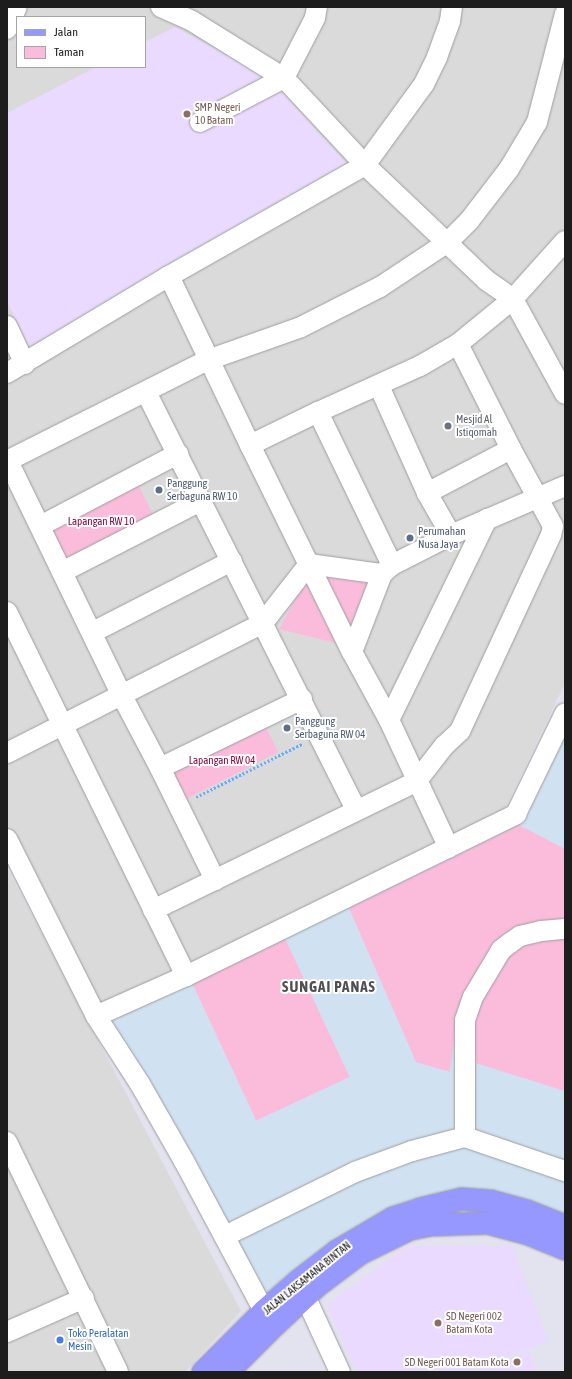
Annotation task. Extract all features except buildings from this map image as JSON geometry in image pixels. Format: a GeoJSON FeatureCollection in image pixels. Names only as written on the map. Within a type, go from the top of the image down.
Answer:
{"type":"FeatureCollection","features":[{"type":"Feature","properties":{"kind":"main road","name":"JALAN LAKSAMANA BINTAN"},"geometry":{"type":"LineString","coordinates":[[203,1372],[264,1311],[337,1251],[392,1218],[420,1209],[462,1199],[490,1200],[527,1211],[565,1226]]}},
{"type":"Feature","properties":{"kind":"main road","name":"JALAN LAKSAMANA BINTAN"},"geometry":{"type":"LineString","coordinates":[[228,1372],[305,1296],[361,1253],[410,1229],[430,1225],[488,1223],[526,1233],[565,1249]]}},
{"type":"Feature","properties":{"kind":"street"},"geometry":{"type":"LineString","coordinates":[[7,29],[17,7]]}},
{"type":"Feature","properties":{"kind":"street"},"geometry":{"type":"LineString","coordinates":[[161,7],[192,21],[284,78],[365,165],[448,242],[486,280],[513,299],[565,394]]}},
{"type":"Feature","properties":{"kind":"street"},"geometry":{"type":"LineString","coordinates":[[200,122],[284,78],[315,18],[317,7]]}},
{"type":"Feature","properties":{"kind":"street"},"geometry":{"type":"LineString","coordinates":[[7,373],[25,364],[169,276],[365,165],[424,84],[437,57],[450,21],[452,7]]}},
{"type":"Feature","properties":{"kind":"street"},"geometry":{"type":"LineString","coordinates":[[215,880],[160,768],[122,696],[8,461],[208,360],[301,327],[380,287],[448,242],[469,220],[509,169],[537,122],[565,14]]}},
{"type":"Feature","properties":{"kind":"street"},"geometry":{"type":"LineString","coordinates":[[250,445],[318,412],[379,386],[420,366],[458,344],[513,299],[565,242]]}},
{"type":"Feature","properties":{"kind":"street"},"geometry":{"type":"LineString","coordinates":[[169,276],[208,360],[352,652],[388,720],[416,782],[449,848]]}},
{"type":"Feature","properties":{"kind":"street"},"geometry":{"type":"LineString","coordinates":[[7,326],[25,364]]}},
{"type":"Feature","properties":{"kind":"street"},"geometry":{"type":"LineString","coordinates":[[153,910],[416,782],[444,746],[460,731],[551,535],[553,526],[511,449],[458,344]]}},
{"type":"Feature","properties":{"kind":"street"},"geometry":{"type":"LineString","coordinates":[[379,386],[427,492],[451,535]]}},
{"type":"Feature","properties":{"kind":"street"},"geometry":{"type":"LineString","coordinates":[[146,392],[302,699],[356,810]]}},
{"type":"Feature","properties":{"kind":"street"},"geometry":{"type":"LineString","coordinates":[[318,412],[387,569],[352,652]]}},
{"type":"Feature","properties":{"kind":"street"},"geometry":{"type":"LineString","coordinates":[[427,492],[511,449]]}},
{"type":"Feature","properties":{"kind":"street"},"geometry":{"type":"LineString","coordinates":[[40,526],[178,454]]}},
{"type":"Feature","properties":{"kind":"street"},"geometry":{"type":"LineString","coordinates":[[309,564],[387,569],[451,535],[565,486]]}},
{"type":"Feature","properties":{"kind":"street"},"geometry":{"type":"LineString","coordinates":[[62,572],[201,501]]}},
{"type":"Feature","properties":{"kind":"street"},"geometry":{"type":"LineString","coordinates":[[388,720],[487,519]]}},
{"type":"Feature","properties":{"kind":"street"},"geometry":{"type":"LineString","coordinates":[[92,632],[232,561]]}},
{"type":"Feature","properties":{"kind":"street"},"geometry":{"type":"LineString","coordinates":[[7,753],[63,726],[263,623],[309,564]]}},
{"type":"Feature","properties":{"kind":"street"},"geometry":{"type":"LineString","coordinates":[[7,612],[186,976]]}},
{"type":"Feature","properties":{"kind":"street"},"geometry":{"type":"LineString","coordinates":[[160,768],[302,699]]}},
{"type":"Feature","properties":{"kind":"street"},"geometry":{"type":"LineString","coordinates":[[96,1016],[186,976],[516,814],[565,713]]}},
{"type":"Feature","properties":{"kind":"street"},"geometry":{"type":"LineString","coordinates":[[7,839],[96,1016],[140,1084],[225,1236],[264,1311]]}},
{"type":"Feature","properties":{"kind":"street"},"geometry":{"type":"LineString","coordinates":[[465,1137],[464,1020],[473,997],[501,950],[510,943],[520,936],[527,934],[565,929]]}},
{"type":"Feature","properties":{"kind":"street"},"geometry":{"type":"LineString","coordinates":[[225,1236],[356,1172],[412,1151],[465,1137],[565,1171]]}},
{"type":"Feature","properties":{"kind":"street"},"geometry":{"type":"LineString","coordinates":[[7,1142],[84,1298],[118,1372]]}},
{"type":"Feature","properties":{"kind":"street"},"geometry":{"type":"LineString","coordinates":[[305,1296],[336,1370]]}},
{"type":"Feature","properties":{"kind":"street"},"geometry":{"type":"LineString","coordinates":[[7,1332],[84,1298]]}},
{"type":"Feature","properties":{"kind":"path"},"geometry":{"type":"LineString","coordinates":[[178,806],[319,735]]}},
{"type":"Feature","properties":{"kind":"shaded area"},"geometry":{"type":"Polygon","coordinates":[[[7,7],[565,7],[565,683],[503,813],[95,1011],[7,832],[7,7]]]}},
{"type":"Feature","properties":{"kind":"shaded area"},"geometry":{"type":"Polygon","coordinates":[[[175,27],[270,79],[359,177],[31,351],[7,301],[7,113],[94,68],[146,68],[146,42],[175,27]]]}},
{"type":"Feature","properties":{"kind":"shaded area"},"geometry":{"type":"Polygon","coordinates":[[[565,713],[565,1226],[462,1199],[264,1311],[96,1016],[513,817],[565,713]]]}},
{"type":"Feature","properties":{"kind":"shaded area"},"geometry":{"type":"Polygon","coordinates":[[[7,868],[241,1311],[185,1372],[7,1372],[7,868]]]}},
{"type":"Feature","properties":{"kind":"shaded area","name":"SD Negeri 002 Batam Kota"},"geometry":{"type":"Polygon","coordinates":[[[408,1246],[512,1246],[548,1341],[465,1372],[357,1372],[327,1305],[408,1246]]]}},
{"type":"Feature","properties":{"kind":"shaded area","name":"SD Negeri 001 Batam Kota"},"geometry":{"type":"Polygon","coordinates":[[[529,1351],[537,1372],[472,1372],[529,1351]]]}},
{"type":"Feature","properties":{"kind":"green space","name":"Lapangan RW 10"},"geometry":{"type":"Polygon","coordinates":[[[135,478],[156,521],[66,565],[45,522],[135,478]]]}},
{"type":"Feature","properties":{"kind":"green space"},"geometry":{"type":"Polygon","coordinates":[[[321,574],[372,583],[352,636],[321,574]]]}},
{"type":"Feature","properties":{"kind":"green space"},"geometry":{"type":"Polygon","coordinates":[[[307,578],[340,644],[279,629],[307,578]]]}},
{"type":"Feature","properties":{"kind":"green space","name":"Lapangan RW 04"},"geometry":{"type":"Polygon","coordinates":[[[262,720],[278,752],[181,802],[165,769],[262,720]]]}},
{"type":"Feature","properties":{"kind":"green space"},"geometry":{"type":"Polygon","coordinates":[[[519,825],[565,849],[565,920],[502,937],[458,1008],[450,1072],[416,1062],[349,908],[519,825]]]}},
{"type":"Feature","properties":{"kind":"green space"},"geometry":{"type":"Polygon","coordinates":[[[282,932],[350,1077],[256,1121],[189,976],[282,932]]]}},
{"type":"Feature","properties":{"kind":"green space"},"geometry":{"type":"Polygon","coordinates":[[[565,935],[565,1091],[466,1060],[471,1017],[513,949],[543,937],[565,935]]]}},
{"type":"Feature","properties":{"kind":"place","name":"SMP Negeri 10 Batam"},"geometry":{"type":"Point","coordinates":[187,114]}},
{"type":"Feature","properties":{"kind":"place","name":"Mesjid Al Istiqomah"},"geometry":{"type":"Point","coordinates":[448,426]}},
{"type":"Feature","properties":{"kind":"place","name":"Panggung Serbaguna RW 10"},"geometry":{"type":"Point","coordinates":[159,490]}},
{"type":"Feature","properties":{"kind":"place","name":"Perumahan Nusa Jaya"},"geometry":{"type":"Point","coordinates":[410,538]}},
{"type":"Feature","properties":{"kind":"place","name":"Panggung Serbaguna RW 04"},"geometry":{"type":"Point","coordinates":[287,728]}},
{"type":"Feature","properties":{"kind":"place","name":"SD Negeri 002 Batam Kota"},"geometry":{"type":"Point","coordinates":[438,1323]}},
{"type":"Feature","properties":{"kind":"place","name":"Toko Peralatan Mesin"},"geometry":{"type":"Point","coordinates":[60,1340]}},
{"type":"Feature","properties":{"kind":"place","name":"SD Negeri 001 Batam Kota"},"geometry":{"type":"Point","coordinates":[517,1362]}},
{"type":"Feature","properties":{"kind":"district","name":"SUNGAI PANAS"},"geometry":{"type":"Point","coordinates":[329,987]}}]}
